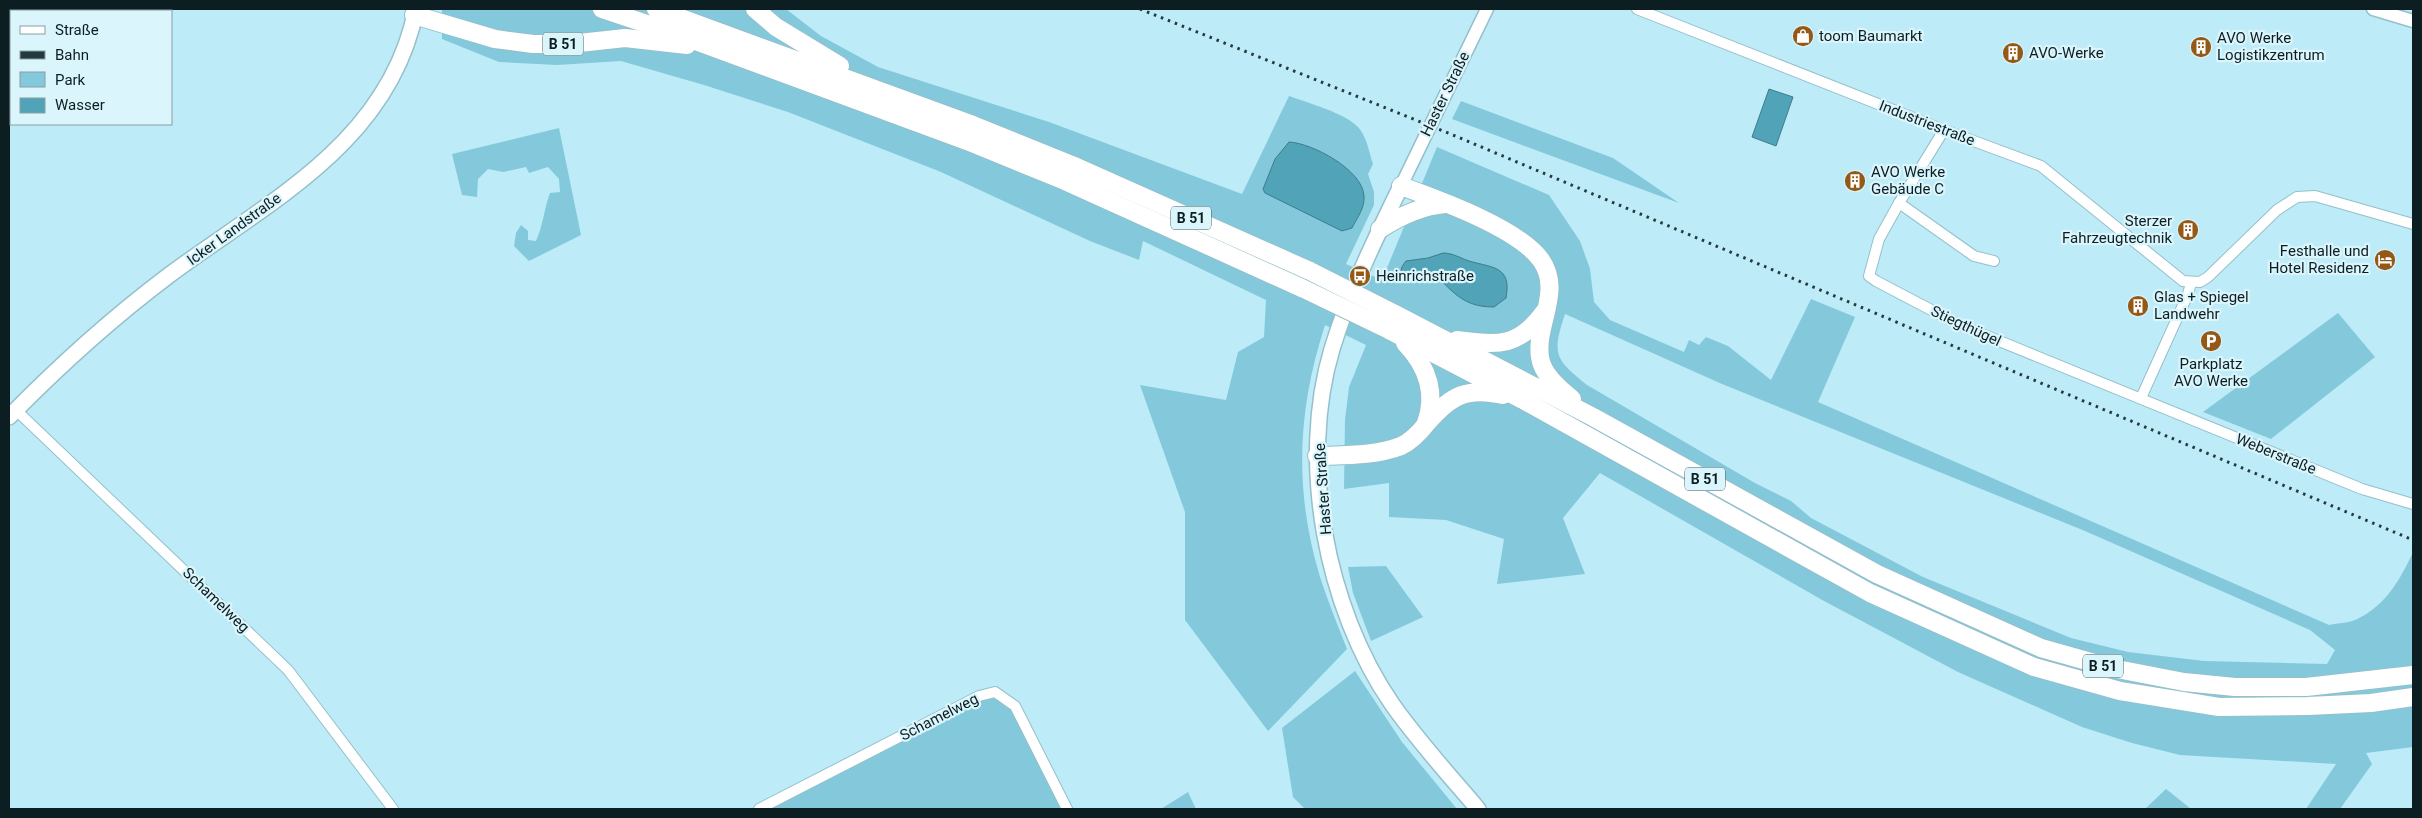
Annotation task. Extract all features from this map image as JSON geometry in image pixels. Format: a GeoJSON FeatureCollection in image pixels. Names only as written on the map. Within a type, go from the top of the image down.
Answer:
{"type":"FeatureCollection","features":[{"type":"Feature","properties":{"kind":"highway","name":"B 51"},"geometry":{"type":"LineString","coordinates":[[602,9],[976,144],[1065,181],[1304,289],[1392,322],[1442,338],[1593,417],[1877,574],[2041,648],[2112,668],[2184,682],[2235,687],[2306,687],[2413,675]]}},
{"type":"Feature","properties":{"kind":"highway","name":"B 51"},"geometry":{"type":"LineString","coordinates":[[656,9],[886,91],[1072,165],[1310,271],[1524,400],[1870,593],[2034,667],[2120,691],[2219,707],[2317,706],[2371,703],[2413,697]]}},
{"type":"Feature","properties":{"kind":"highway","name":"B 51"},"geometry":{"type":"LineString","coordinates":[[755,9],[800,42],[886,91]]}},
{"type":"Feature","properties":{"kind":"highway","name":"B 51"},"geometry":{"type":"LineString","coordinates":[[415,12],[495,39],[533,44],[570,44],[625,38],[714,48]]}},
{"type":"Feature","properties":{"kind":"highway"},"geometry":{"type":"LineString","coordinates":[[1401,186],[1498,226],[1528,244],[1542,261],[1549,277],[1550,294],[1540,341],[1540,358],[1550,378],[1593,417]]}},
{"type":"Feature","properties":{"kind":"highway"},"geometry":{"type":"LineString","coordinates":[[1380,229],[1410,212],[1430,206],[1446,204]]}},
{"type":"Feature","properties":{"kind":"highway"},"geometry":{"type":"LineString","coordinates":[[1442,338],[1488,344],[1508,342],[1536,324],[1547,308]]}},
{"type":"Feature","properties":{"kind":"highway"},"geometry":{"type":"LineString","coordinates":[[1392,322],[1418,356],[1428,375],[1431,394],[1430,410],[1425,426]]}},
{"type":"Feature","properties":{"kind":"highway"},"geometry":{"type":"LineString","coordinates":[[1317,456],[1377,452],[1402,445],[1418,434],[1439,409],[1457,396],[1470,392],[1492,392],[1524,400]]}},
{"type":"Feature","properties":{"kind":"main road","name":"Icker Landstraße"},"geometry":{"type":"LineString","coordinates":[[13,414],[63,365],[116,318],[166,277],[299,181],[350,137],[381,97],[392,78],[408,38],[415,12]]}},
{"type":"Feature","properties":{"kind":"main road","name":"Haster Straße"},"geometry":{"type":"LineString","coordinates":[[1401,186],[1380,229],[1332,350],[1321,402],[1317,456],[1323,520],[1330,559],[1351,625],[1392,704],[1478,809]]}},
{"type":"Feature","properties":{"kind":"street","name":"Haster Straße"},"geometry":{"type":"LineString","coordinates":[[1401,186],[1487,9]]}},
{"type":"Feature","properties":{"kind":"street","name":"Industriestraße"},"geometry":{"type":"LineString","coordinates":[[1637,9],[1944,130],[2041,166],[2064,182],[2174,274],[2191,283]]}},
{"type":"Feature","properties":{"kind":"street"},"geometry":{"type":"LineString","coordinates":[[2373,9],[2413,21]]}},
{"type":"Feature","properties":{"kind":"street","name":"Stiegthügel"},"geometry":{"type":"LineString","coordinates":[[1944,130],[1879,239],[1869,276],[1960,325],[2141,398]]}},
{"type":"Feature","properties":{"kind":"street"},"geometry":{"type":"LineString","coordinates":[[2141,398],[2188,294],[2191,283],[2200,282],[2208,277],[2277,210],[2297,197],[2315,196],[2413,224]]}},
{"type":"Feature","properties":{"kind":"street"},"geometry":{"type":"LineString","coordinates":[[1899,203],[1974,256],[1994,261]]}},
{"type":"Feature","properties":{"kind":"street","name":"Weberstraße"},"geometry":{"type":"LineString","coordinates":[[2141,398],[2362,489],[2413,504]]}},
{"type":"Feature","properties":{"kind":"street","name":"Schamelweg"},"geometry":{"type":"LineString","coordinates":[[13,414],[288,670],[393,809]]}},
{"type":"Feature","properties":{"kind":"street","name":"Schamelweg"},"geometry":{"type":"LineString","coordinates":[[759,809],[979,696],[995,692],[1015,706],[1067,809]]}},
{"type":"Feature","properties":{"kind":"green space"},"geometry":{"type":"Polygon","coordinates":[[[442,9],[786,9],[821,36],[878,67],[1049,122],[1242,194],[1289,96],[1344,117],[1358,127],[1364,135],[1373,164],[1368,174],[1374,192],[1374,205],[1346,264],[1382,280],[1437,147],[1549,195],[1580,241],[1590,269],[1594,302],[1610,320],[1684,352],[1689,340],[1699,345],[1706,337],[1728,346],[1771,380],[1811,299],[1855,317],[1818,402],[2329,625],[2356,620],[2377,606],[2398,581],[2413,552],[2413,747],[2366,753],[2372,764],[2340,809],[2306,809],[2336,764],[2180,755],[2132,743],[2082,727],[1958,672],[1824,601],[1600,473],[1563,518],[1585,574],[1497,584],[1504,539],[1446,520],[1389,517],[1389,483],[1344,489],[1345,420],[1349,387],[1366,345],[1325,325],[1316,357],[1304,420],[1303,482],[1306,513],[1320,577],[1347,649],[1268,731],[1185,620],[1185,512],[1140,385],[1226,400],[1238,352],[1264,337],[1266,300],[1143,241],[1139,260],[1090,241],[941,172],[788,112],[704,85],[621,61],[557,65],[499,62],[442,39],[442,9]],[[1565,314],[1558,338],[1559,354],[1568,368],[1587,385],[1755,483],[1791,501],[1811,518],[1923,577],[2071,638],[2128,652],[2204,661],[2327,664],[2335,650],[2310,630],[2085,531],[1722,384],[1565,314]]]}},
{"type":"Feature","properties":{"kind":"green space"},"geometry":{"type":"Polygon","coordinates":[[[1461,101],[1613,158],[1679,203],[1452,119],[1461,101]]]}},
{"type":"Feature","properties":{"kind":"green space"},"geometry":{"type":"Polygon","coordinates":[[[559,128],[581,235],[529,261],[514,246],[516,233],[521,225],[528,231],[528,240],[536,241],[550,193],[560,192],[559,179],[548,167],[529,173],[526,167],[503,172],[488,169],[478,179],[477,197],[462,195],[452,154],[559,128]]]}},
{"type":"Feature","properties":{"kind":"green space"},"geometry":{"type":"Polygon","coordinates":[[[2338,313],[2375,357],[2271,439],[2203,412],[2338,313]]]}},
{"type":"Feature","properties":{"kind":"green space"},"geometry":{"type":"Polygon","coordinates":[[[1386,566],[1423,617],[1371,641],[1353,593],[1348,567],[1386,566]]]}},
{"type":"Feature","properties":{"kind":"green space"},"geometry":{"type":"Polygon","coordinates":[[[1355,671],[1402,742],[1457,809],[1305,809],[1293,797],[1282,728],[1355,671]]]}},
{"type":"Feature","properties":{"kind":"green space"},"geometry":{"type":"Polygon","coordinates":[[[995,692],[1015,706],[1067,809],[759,809],[995,692]]]}},
{"type":"Feature","properties":{"kind":"green space"},"geometry":{"type":"Polygon","coordinates":[[[2166,789],[2191,809],[2145,809],[2166,789]]]}},
{"type":"Feature","properties":{"kind":"green space"},"geometry":{"type":"Polygon","coordinates":[[[1188,792],[1196,809],[1161,809],[1188,792]]]}},
{"type":"Feature","properties":{"kind":"water"},"geometry":{"type":"Polygon","coordinates":[[[1769,89],[1793,97],[1776,146],[1752,137],[1769,89]]]}},
{"type":"Feature","properties":{"kind":"water"},"geometry":{"type":"Polygon","coordinates":[[[1289,142],[1310,147],[1323,153],[1346,168],[1355,177],[1361,186],[1364,200],[1352,228],[1342,231],[1265,193],[1263,189],[1275,159],[1289,142]]]}},
{"type":"Feature","properties":{"kind":"water"},"geometry":{"type":"Polygon","coordinates":[[[1443,253],[1499,270],[1506,280],[1506,298],[1494,307],[1477,305],[1462,299],[1437,279],[1428,278],[1411,282],[1402,276],[1401,269],[1406,261],[1428,258],[1443,253]]]}},
{"type":"Feature","properties":{"kind":"railway"},"geometry":{"type":"LineString","coordinates":[[1140,9],[1453,135],[2413,540]]}},
{"type":"Feature","properties":{"kind":"place","name":"toom Baumarkt"},"geometry":{"type":"Point","coordinates":[1803,36]}},
{"type":"Feature","properties":{"kind":"place","name":"AVO Werke Logistikzentrum"},"geometry":{"type":"Point","coordinates":[2201,47]}},
{"type":"Feature","properties":{"kind":"place","name":"AVO-Werke"},"geometry":{"type":"Point","coordinates":[2013,53]}},
{"type":"Feature","properties":{"kind":"place","name":"AVO Werke Gebäude C"},"geometry":{"type":"Point","coordinates":[1855,181]}},
{"type":"Feature","properties":{"kind":"place","name":"Sterzer Fahrzeugtechnik"},"geometry":{"type":"Point","coordinates":[2188,230]}},
{"type":"Feature","properties":{"kind":"place","name":"Festhalle und Hotel Residenz"},"geometry":{"type":"Point","coordinates":[2385,260]}},
{"type":"Feature","properties":{"kind":"place","name":"Heinrichstraße"},"geometry":{"type":"Point","coordinates":[1360,276]}},
{"type":"Feature","properties":{"kind":"place","name":"Glas + Spiegel Landwehr"},"geometry":{"type":"Point","coordinates":[2138,306]}},
{"type":"Feature","properties":{"kind":"place","name":"Parkplatz AVO Werke"},"geometry":{"type":"Point","coordinates":[2211,341]}}]}
